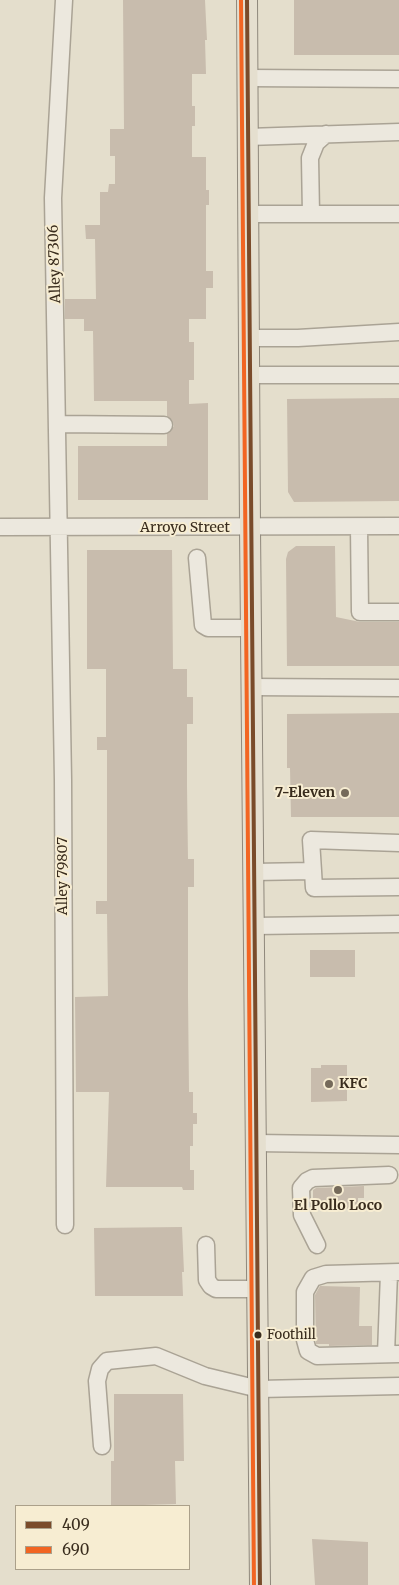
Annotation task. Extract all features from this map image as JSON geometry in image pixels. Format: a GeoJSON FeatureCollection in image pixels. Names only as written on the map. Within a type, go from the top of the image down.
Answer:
{"type":"FeatureCollection","features":[{"type":"Feature","properties":{"kind":"main road"},"geometry":{"type":"LineString","coordinates":[[247,0],[250,628],[260,1578]]}},
{"type":"Feature","properties":{"kind":"street","name":"Alley 87306"},"geometry":{"type":"LineString","coordinates":[[59,528],[53,198],[64,0]]}},
{"type":"Feature","properties":{"kind":"street"},"geometry":{"type":"LineString","coordinates":[[248,78],[399,78]]}},
{"type":"Feature","properties":{"kind":"street"},"geometry":{"type":"LineString","coordinates":[[248,137],[399,132]]}},
{"type":"Feature","properties":{"kind":"street"},"geometry":{"type":"LineString","coordinates":[[311,214],[310,158],[316,143],[326,134]]}},
{"type":"Feature","properties":{"kind":"street"},"geometry":{"type":"LineString","coordinates":[[249,214],[399,214]]}},
{"type":"Feature","properties":{"kind":"street"},"geometry":{"type":"LineString","coordinates":[[250,338],[298,338],[399,332]]}},
{"type":"Feature","properties":{"kind":"street"},"geometry":{"type":"LineString","coordinates":[[249,375],[399,375]]}},
{"type":"Feature","properties":{"kind":"street"},"geometry":{"type":"LineString","coordinates":[[58,424],[164,425]]}},
{"type":"Feature","properties":{"kind":"street","name":"Arroyo Street"},"geometry":{"type":"LineString","coordinates":[[0,527],[250,528],[399,526]]}},
{"type":"Feature","properties":{"kind":"street"},"geometry":{"type":"LineString","coordinates":[[359,527],[360,612],[399,612]]}},
{"type":"Feature","properties":{"kind":"street","name":"Alley 79807"},"geometry":{"type":"LineString","coordinates":[[59,528],[66,1126],[65,1225]]}},
{"type":"Feature","properties":{"kind":"street"},"geometry":{"type":"LineString","coordinates":[[197,558],[203,625],[208,628],[250,628]]}},
{"type":"Feature","properties":{"kind":"street"},"geometry":{"type":"LineString","coordinates":[[251,687],[399,688]]}},
{"type":"Feature","properties":{"kind":"street"},"geometry":{"type":"LineString","coordinates":[[399,843],[311,840],[314,888],[399,887]]}},
{"type":"Feature","properties":{"kind":"street"},"geometry":{"type":"LineString","coordinates":[[253,872],[313,871]]}},
{"type":"Feature","properties":{"kind":"street"},"geometry":{"type":"LineString","coordinates":[[254,926],[399,924]]}},
{"type":"Feature","properties":{"kind":"street"},"geometry":{"type":"LineString","coordinates":[[256,1144],[399,1145]]}},
{"type":"Feature","properties":{"kind":"street"},"geometry":{"type":"LineString","coordinates":[[316,1245],[302,1215],[301,1188],[306,1181],[313,1178],[389,1175]]}},
{"type":"Feature","properties":{"kind":"street"},"geometry":{"type":"LineString","coordinates":[[206,1245],[207,1280],[210,1286],[216,1289],[258,1289]]}},
{"type":"Feature","properties":{"kind":"street"},"geometry":{"type":"LineString","coordinates":[[394,1272],[393,1354],[317,1356],[308,1351],[305,1340],[304,1292],[313,1278],[326,1274],[394,1272]]}},
{"type":"Feature","properties":{"kind":"street"},"geometry":{"type":"LineString","coordinates":[[102,1446],[98,1381],[100,1369],[107,1360],[156,1356],[205,1376],[258,1389],[399,1386]]}},
{"type":"Feature","properties":{"kind":"building"},"geometry":{"type":"Polygon","coordinates":[[[123,0],[205,0],[206,74],[192,74],[192,106],[195,106],[195,126],[192,126],[192,157],[206,157],[206,190],[209,190],[209,205],[206,205],[206,271],[213,271],[213,288],[206,288],[206,319],[189,319],[189,342],[194,342],[194,380],[189,380],[189,404],[208,403],[208,500],[78,500],[78,446],[167,446],[167,434],[174,426],[172,420],[167,416],[167,401],[94,401],[93,331],[84,331],[84,319],[65,319],[65,299],[96,299],[95,239],[86,239],[85,225],[100,225],[100,192],[108,192],[109,184],[115,184],[115,156],[110,156],[110,129],[124,129],[123,0]]]}},
{"type":"Feature","properties":{"kind":"building"},"geometry":{"type":"Polygon","coordinates":[[[294,0],[399,0],[399,55],[294,55],[294,0]]]}},
{"type":"Feature","properties":{"kind":"building"},"geometry":{"type":"Polygon","coordinates":[[[399,398],[399,501],[294,502],[288,492],[287,399],[399,398]]]}},
{"type":"Feature","properties":{"kind":"building"},"geometry":{"type":"Polygon","coordinates":[[[296,546],[335,546],[336,617],[360,622],[399,622],[399,666],[287,666],[286,559],[288,552],[296,546]]]}},
{"type":"Feature","properties":{"kind":"building"},"geometry":{"type":"Polygon","coordinates":[[[87,550],[172,550],[173,669],[187,669],[187,697],[193,697],[193,724],[187,724],[187,786],[188,859],[194,859],[194,887],[188,887],[188,996],[189,1092],[193,1092],[193,1113],[197,1113],[197,1124],[193,1124],[193,1146],[190,1146],[190,1170],[194,1170],[194,1190],[183,1190],[182,1187],[106,1187],[109,1092],[76,1092],[75,997],[108,996],[107,914],[96,914],[96,901],[107,901],[107,750],[97,750],[97,737],[106,737],[106,669],[87,669],[87,550]]]}},
{"type":"Feature","properties":{"kind":"building"},"geometry":{"type":"Polygon","coordinates":[[[399,713],[399,817],[291,817],[290,768],[287,768],[287,714],[399,713]]]}},
{"type":"Feature","properties":{"kind":"building"},"geometry":{"type":"Polygon","coordinates":[[[310,950],[355,950],[355,977],[310,977],[310,950]]]}},
{"type":"Feature","properties":{"kind":"building","name":"KFC"},"geometry":{"type":"Polygon","coordinates":[[[321,1065],[347,1065],[347,1101],[311,1102],[311,1068],[321,1068],[321,1065]]]}},
{"type":"Feature","properties":{"kind":"building","name":"El Pollo Loco"},"geometry":{"type":"Polygon","coordinates":[[[364,1186],[364,1198],[358,1198],[358,1207],[350,1206],[350,1209],[313,1207],[313,1190],[316,1188],[364,1186]]]}},
{"type":"Feature","properties":{"kind":"building"},"geometry":{"type":"Polygon","coordinates":[[[182,1227],[183,1296],[95,1296],[94,1228],[182,1227]]]}},
{"type":"Feature","properties":{"kind":"building"},"geometry":{"type":"Polygon","coordinates":[[[320,1286],[360,1287],[359,1326],[372,1326],[372,1345],[329,1346],[329,1344],[316,1344],[315,1295],[320,1286]]]}},
{"type":"Feature","properties":{"kind":"building"},"geometry":{"type":"Polygon","coordinates":[[[114,1394],[183,1394],[184,1461],[175,1461],[176,1504],[111,1505],[111,1461],[114,1461],[114,1394]]]}},
{"type":"Feature","properties":{"kind":"building"},"geometry":{"type":"Polygon","coordinates":[[[312,1539],[368,1542],[368,1585],[315,1585],[312,1539]]]}},
{"type":"Feature","properties":{"kind":"transit line","name":"690"},"geometry":{"type":"LineString","coordinates":[[241,0],[254,1585]]}},
{"type":"Feature","properties":{"kind":"transit line","name":"409"},"geometry":{"type":"LineString","coordinates":[[247,0],[260,1585]]}},
{"type":"Feature","properties":{"kind":"place","name":"7-Eleven"},"geometry":{"type":"Point","coordinates":[345,793]}},
{"type":"Feature","properties":{"kind":"place","name":"KFC"},"geometry":{"type":"Point","coordinates":[329,1084]}},
{"type":"Feature","properties":{"kind":"place","name":"El Pollo Loco"},"geometry":{"type":"Point","coordinates":[338,1190]}},
{"type":"Feature","properties":{"kind":"place","name":"Foothill"},"geometry":{"type":"Point","coordinates":[258,1335]}}]}
